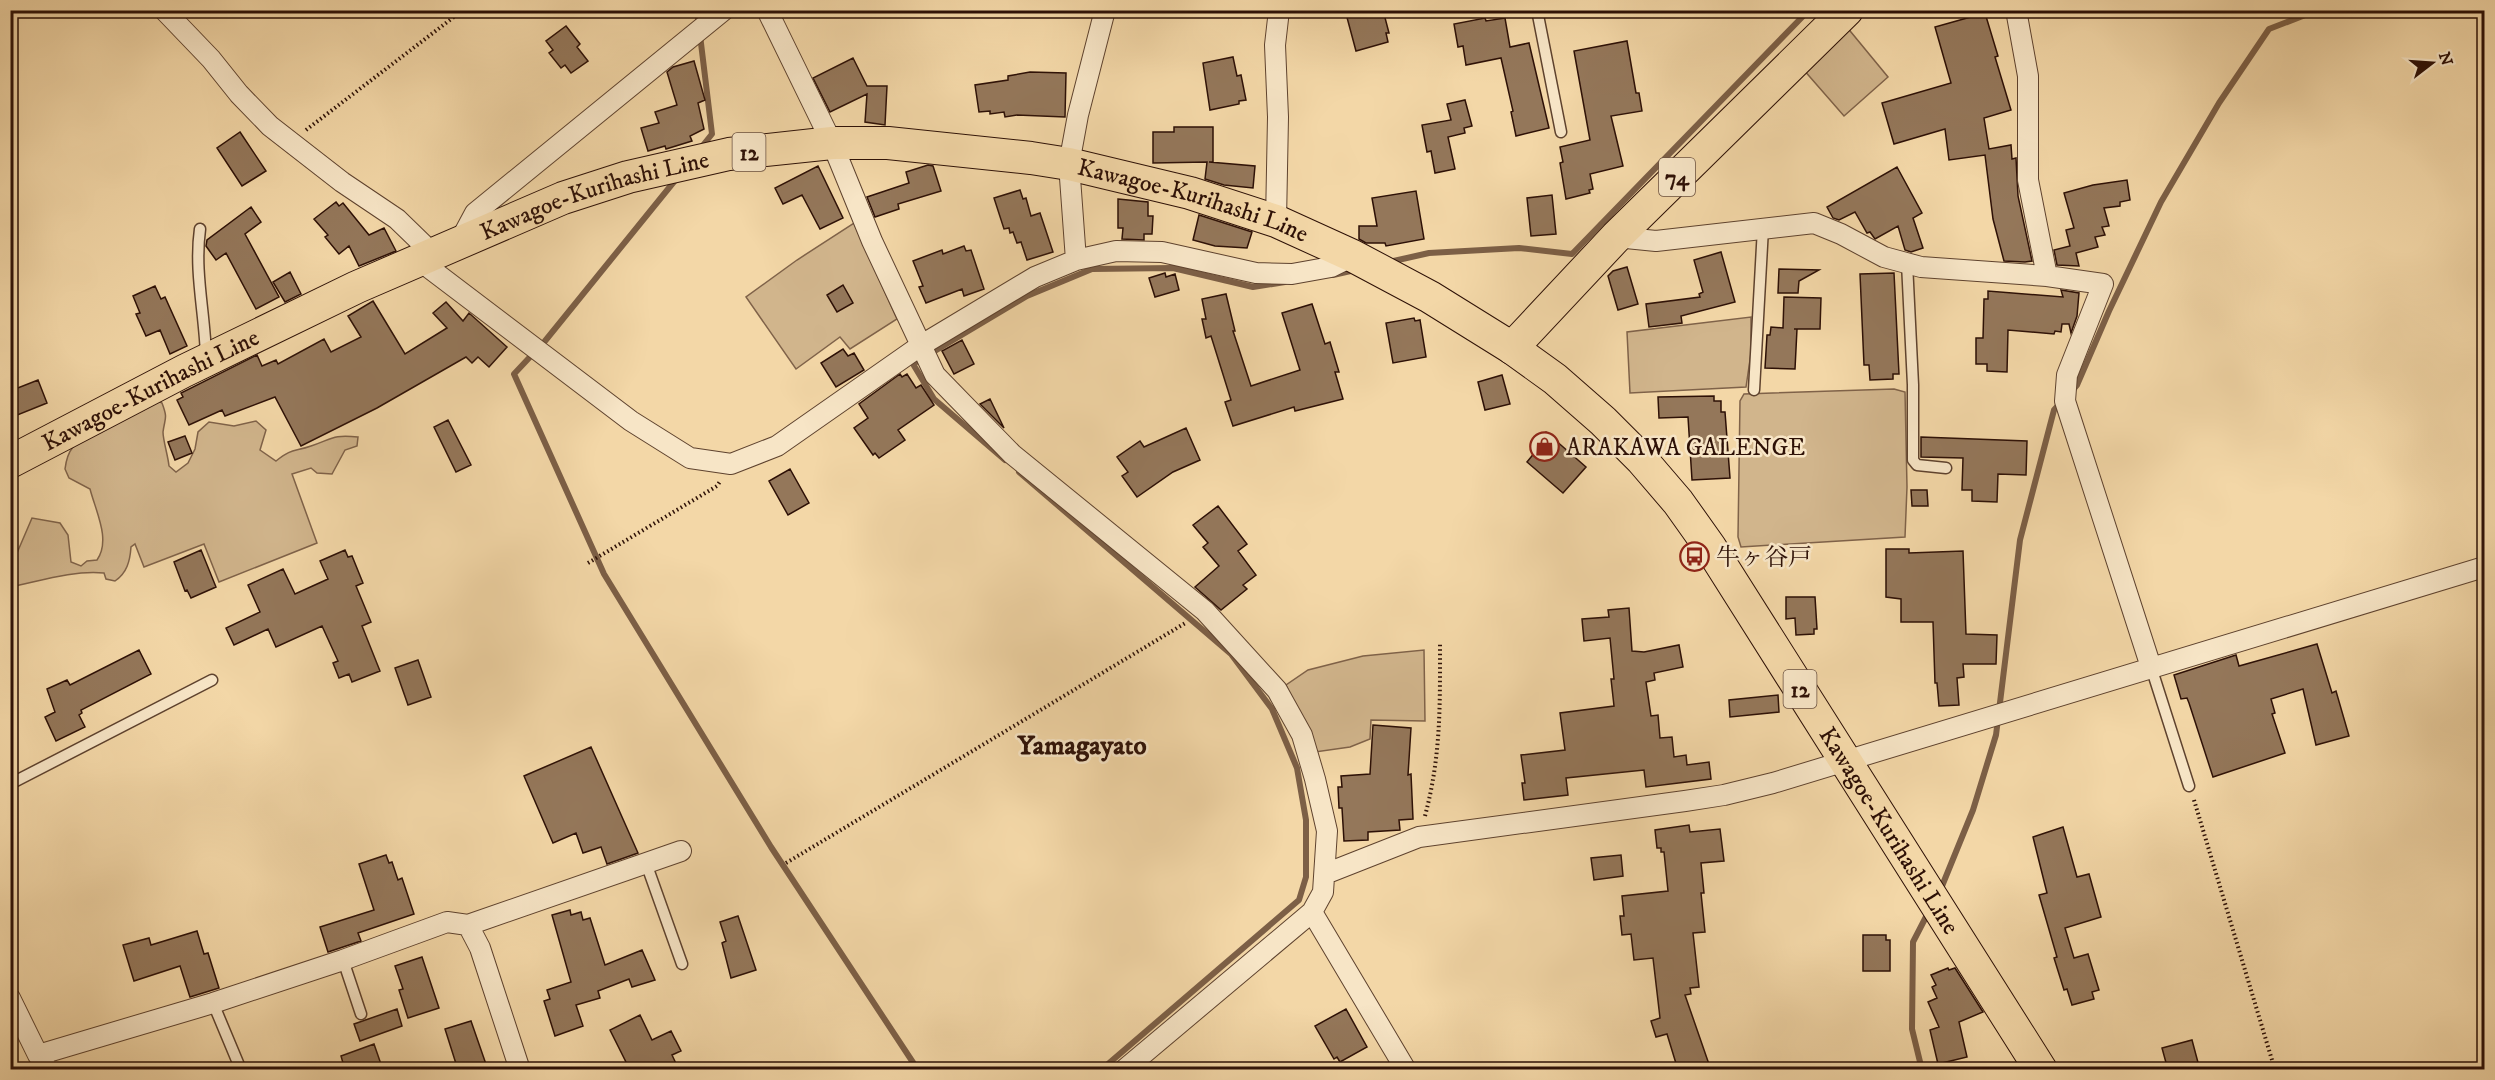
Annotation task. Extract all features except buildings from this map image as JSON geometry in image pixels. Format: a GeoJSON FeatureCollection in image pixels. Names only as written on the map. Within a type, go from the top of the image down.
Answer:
{"type":"FeatureCollection","features":[{"type":"Feature","properties":{"kind":"main road","name":"74"},"geometry":{"type":"LineString","coordinates":[[1512,348],[1616,237],[1846,10]]}},
{"type":"Feature","properties":{"kind":"main road","name":"Kawagoe-Kurihashi Line"},"geometry":{"type":"LineString","coordinates":[[10,462],[206,360],[357,287],[563,198],[627,177],[729,154],[832,143],[888,143],[1069,164],[1190,193],[1276,221],[1353,256],[1430,297],[1512,348],[1555,379],[1603,421],[1678,502],[1710,547],[2040,1070]]}},
{"type":"Feature","properties":{"kind":"street"},"geometry":{"type":"LineString","coordinates":[[164,10],[270,126],[342,182],[397,219],[426,257],[631,421],[664,444],[690,458],[731,464],[777,446],[920,346],[1035,277],[1076,261],[1116,251],[1162,252],[1256,273],[1292,274],[1331,267],[1353,256]]}},
{"type":"Feature","properties":{"kind":"street"},"geometry":{"type":"LineString","coordinates":[[460,241],[475,213],[724,10]]}},
{"type":"Feature","properties":{"kind":"street"},"geometry":{"type":"LineString","coordinates":[[767,10],[832,143],[872,241],[935,375],[1012,454],[1205,611],[1278,690],[1302,735],[1327,831],[1323,892],[1312,912],[1124,1070]]}},
{"type":"Feature","properties":{"kind":"street"},"geometry":{"type":"LineString","coordinates":[[1076,261],[1069,164],[1078,115],[1105,10]]}},
{"type":"Feature","properties":{"kind":"street"},"geometry":{"type":"LineString","coordinates":[[1276,221],[1278,117],[1275,45],[1279,10]]}},
{"type":"Feature","properties":{"kind":"street"},"geometry":{"type":"LineString","coordinates":[[2016,10],[2028,76],[2028,180],[2047,276]]}},
{"type":"Feature","properties":{"kind":"street"},"geometry":{"type":"LineString","coordinates":[[1616,237],[1656,242],[1814,223],[1841,234],[1884,257],[1921,267],[2047,276],[2103,284],[2066,380],[2065,401],[2151,667]]}},
{"type":"Feature","properties":{"kind":"street"},"geometry":{"type":"LineString","coordinates":[[1325,874],[1374,852],[1419,837],[1724,795],[1846,762],[2484,567]]}},
{"type":"Feature","properties":{"kind":"street"},"geometry":{"type":"LineString","coordinates":[[10,998],[15,1018],[43,1062],[343,960],[447,922],[468,925],[681,851]]}},
{"type":"Feature","properties":{"kind":"street"},"geometry":{"type":"LineString","coordinates":[[1312,912],[1406,1070]]}},
{"type":"Feature","properties":{"kind":"street"},"geometry":{"type":"LineString","coordinates":[[468,925],[480,948],[520,1070]]}},
{"type":"Feature","properties":{"kind":"lane"},"geometry":{"type":"LineString","coordinates":[[1537,10],[1561,132]]}},
{"type":"Feature","properties":{"kind":"lane"},"geometry":{"type":"LineString","coordinates":[[1754,390],[1763,228]]}},
{"type":"Feature","properties":{"kind":"lane"},"geometry":{"type":"LineString","coordinates":[[200,229],[196,255],[205,325],[206,360]]}},
{"type":"Feature","properties":{"kind":"lane"},"geometry":{"type":"LineString","coordinates":[[1907,263],[1914,460],[1917,465],[1946,468]]}},
{"type":"Feature","properties":{"kind":"lane"},"geometry":{"type":"LineString","coordinates":[[2151,667],[2189,786]]}},
{"type":"Feature","properties":{"kind":"lane"},"geometry":{"type":"LineString","coordinates":[[10,784],[213,680]]}},
{"type":"Feature","properties":{"kind":"lane"},"geometry":{"type":"LineString","coordinates":[[646,863],[682,964]]}},
{"type":"Feature","properties":{"kind":"lane"},"geometry":{"type":"LineString","coordinates":[[343,960],[361,1014]]}},
{"type":"Feature","properties":{"kind":"lane"},"geometry":{"type":"LineString","coordinates":[[213,1003],[241,1070]]}},
{"type":"Feature","properties":{"kind":"path"},"geometry":{"type":"LineString","coordinates":[[291,141],[463,10]]}},
{"type":"Feature","properties":{"kind":"path"},"geometry":{"type":"LineString","coordinates":[[588,563],[717,486],[731,464]]}},
{"type":"Feature","properties":{"kind":"path"},"geometry":{"type":"LineString","coordinates":[[786,863],[1205,611]]}},
{"type":"Feature","properties":{"kind":"path"},"geometry":{"type":"LineString","coordinates":[[1419,837],[1434,782],[1439,750],[1440,644]]}},
{"type":"Feature","properties":{"kind":"path"},"geometry":{"type":"LineString","coordinates":[[2189,786],[2275,1070]]}},
{"type":"Feature","properties":{"kind":"shaded area"},"geometry":{"type":"Polygon","coordinates":[[[1846,26],[1888,77],[1844,116],[1803,69],[1846,26]]]}},
{"type":"Feature","properties":{"kind":"shaded area"},"geometry":{"type":"Polygon","coordinates":[[[854,223],[897,319],[850,349],[840,337],[796,369],[746,297],[854,223]]]}},
{"type":"Feature","properties":{"kind":"shaded area"},"geometry":{"type":"Polygon","coordinates":[[[1751,317],[1751,353],[1746,387],[1630,393],[1627,332],[1751,317]]]}},
{"type":"Feature","properties":{"kind":"shaded area"},"geometry":{"type":"Polygon","coordinates":[[[1894,389],[1905,392],[1907,487],[1905,537],[1741,547],[1738,537],[1740,401],[1744,394],[1894,389]]]}},
{"type":"Feature","properties":{"kind":"shaded area"},"geometry":{"type":"Polygon","coordinates":[[[154,398],[162,403],[164,408],[166,418],[163,432],[169,466],[176,472],[188,463],[195,449],[198,432],[209,422],[234,426],[256,421],[266,430],[260,450],[276,461],[290,452],[333,438],[358,437],[357,446],[345,450],[332,474],[317,473],[311,468],[292,474],[317,543],[219,582],[204,544],[144,567],[135,544],[131,547],[129,562],[125,570],[115,581],[106,579],[104,573],[92,572],[11,587],[11,567],[32,518],[60,523],[68,535],[71,562],[81,566],[87,561],[97,560],[103,544],[99,516],[90,489],[69,478],[65,469],[68,457],[73,447],[89,433],[154,398]]]}},
{"type":"Feature","properties":{"kind":"shaded area"},"geometry":{"type":"Polygon","coordinates":[[[1424,650],[1425,721],[1371,720],[1370,739],[1350,747],[1315,752],[1286,685],[1308,670],[1363,656],[1424,650]]]}},
{"type":"Feature","properties":{"kind":"waterway"},"geometry":{"type":"LineString","coordinates":[[697,10],[699,25]]}},
{"type":"Feature","properties":{"kind":"waterway"},"geometry":{"type":"LineString","coordinates":[[1389,262],[1429,253],[1519,248],[1572,254],[1809,10]]}},
{"type":"Feature","properties":{"kind":"waterway"},"geometry":{"type":"LineString","coordinates":[[2071,392],[2077,385],[2161,202],[2219,103],[2269,29],[2318,10]]}},
{"type":"Feature","properties":{"kind":"waterway"},"geometry":{"type":"LineString","coordinates":[[700,35],[712,134],[700,149]]}},
{"type":"Feature","properties":{"kind":"waterway"},"geometry":{"type":"LineString","coordinates":[[677,178],[545,341],[514,374],[604,574],[771,847],[918,1070]]}},
{"type":"Feature","properties":{"kind":"waterway"},"geometry":{"type":"LineString","coordinates":[[1005,460],[934,399],[913,364],[1027,296],[1092,269],[1173,268],[1253,287],[1285,282]]}},
{"type":"Feature","properties":{"kind":"waterway"},"geometry":{"type":"LineString","coordinates":[[1333,275],[1355,270]]}},
{"type":"Feature","properties":{"kind":"waterway"},"geometry":{"type":"LineString","coordinates":[[1940,891],[1973,810],[1996,735],[2020,540],[2054,410],[2062,401]]}},
{"type":"Feature","properties":{"kind":"waterway"},"geometry":{"type":"LineString","coordinates":[[1019,472],[1231,654],[1272,709],[1297,768],[1306,820],[1306,877],[1299,900],[1101,1070]]}},
{"type":"Feature","properties":{"kind":"waterway"},"geometry":{"type":"LineString","coordinates":[[1922,1070],[1912,1029],[1913,942],[1929,911]]}},
{"type":"Feature","properties":{"kind":"place","name":"ARAKAWA GALENGE"},"geometry":{"type":"Point","coordinates":[1545,447]}},
{"type":"Feature","properties":{"kind":"place","name":"牛ヶ谷戸"},"geometry":{"type":"Point","coordinates":[1695,557]}},
{"type":"Feature","properties":{"kind":"district","name":"Yamagayato"},"geometry":{"type":"Point","coordinates":[1082,745]}}]}
